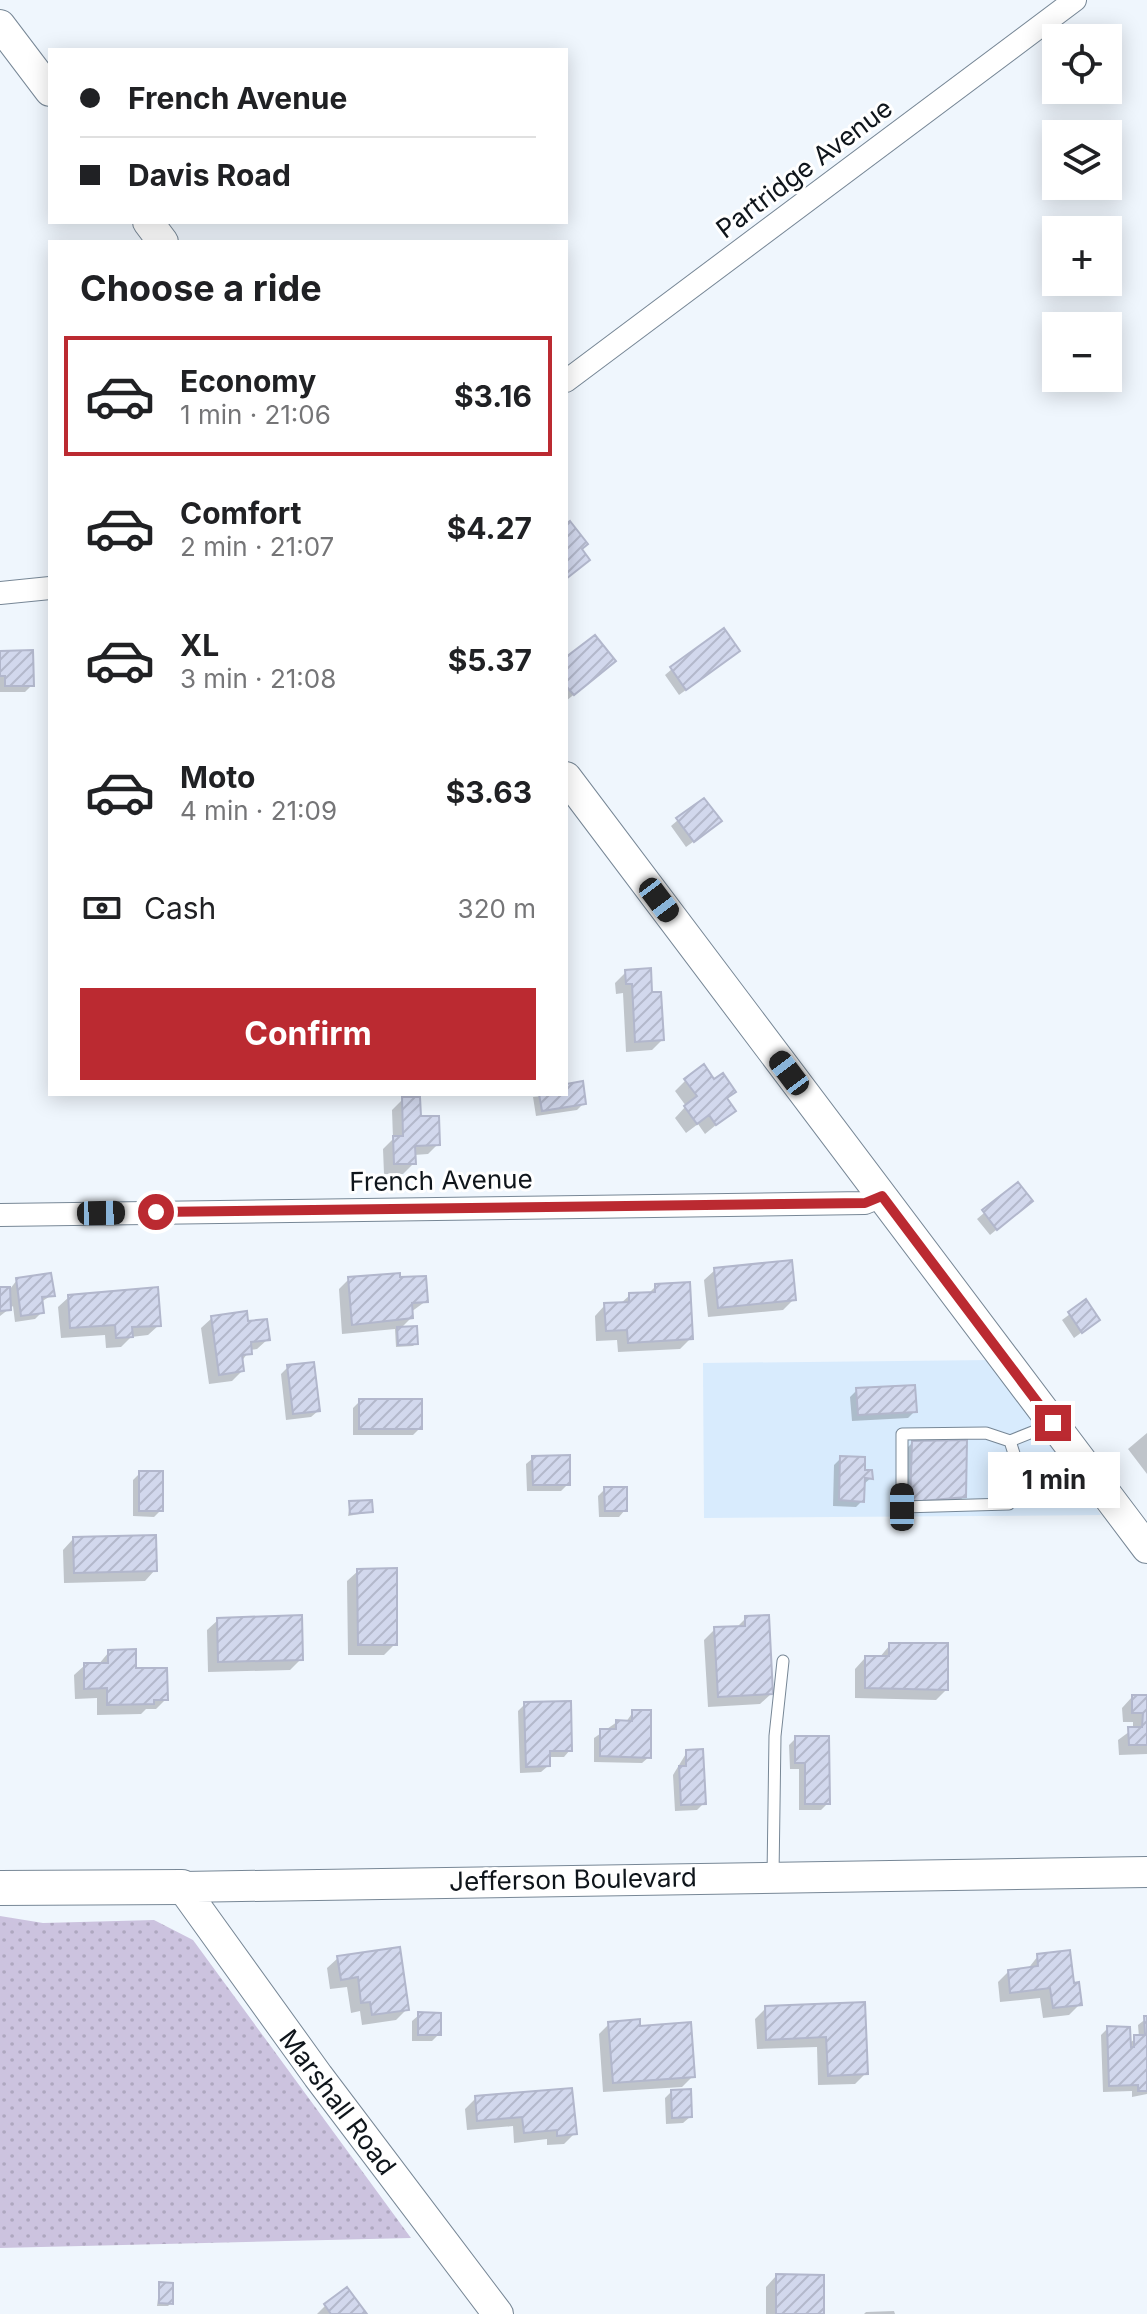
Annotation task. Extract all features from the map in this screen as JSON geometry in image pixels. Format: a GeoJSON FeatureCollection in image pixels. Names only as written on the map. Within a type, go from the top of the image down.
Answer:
{"type":"FeatureCollection","features":[{"type":"Feature","properties":{"kind":"main road","name":"Jefferson Boulevard"},"geometry":{"type":"LineString","coordinates":[[0,1888],[192,1886]]}},
{"type":"Feature","properties":{"kind":"street","name":"Partridge Avenue"},"geometry":{"type":"LineString","coordinates":[[568,380],[1075,0]]}},
{"type":"Feature","properties":{"kind":"street"},"geometry":{"type":"LineString","coordinates":[[0,25],[48,88]]}},
{"type":"Feature","properties":{"kind":"street"},"geometry":{"type":"LineString","coordinates":[[0,593],[48,588]]}},
{"type":"Feature","properties":{"kind":"street"},"geometry":{"type":"LineString","coordinates":[[568,780],[1147,1548]]}},
{"type":"Feature","properties":{"kind":"street","name":"French Avenue"},"geometry":{"type":"LineString","coordinates":[[0,1215],[865,1203],[882,1196]]}},
{"type":"Feature","properties":{"kind":"street","name":"Jefferson Boulevard"},"geometry":{"type":"LineString","coordinates":[[192,1886],[1147,1872]]}},
{"type":"Feature","properties":{"kind":"street","name":"Marshall Road"},"geometry":{"type":"LineString","coordinates":[[192,1886],[318,2076],[498,2314]]}},
{"type":"Feature","properties":{"kind":"lane"},"geometry":{"type":"LineString","coordinates":[[1023,1482],[1009,1504],[902,1507],[902,1434],[986,1433],[1010,1441],[1053,1423]]}},
{"type":"Feature","properties":{"kind":"lane"},"geometry":{"type":"LineString","coordinates":[[1010,1441],[1023,1482]]}},
{"type":"Feature","properties":{"kind":"lane"},"geometry":{"type":"LineString","coordinates":[[1023,1482],[1060,1484],[1090,1472]]}},
{"type":"Feature","properties":{"kind":"lane"},"geometry":{"type":"LineString","coordinates":[[773,1876],[775,1736],[783,1661]]}},
{"type":"Feature","properties":{"kind":"shaded area"},"geometry":{"type":"Polygon","coordinates":[[[991,1360],[1101,1515],[704,1518],[703,1363],[991,1360]]]}},
{"type":"Feature","properties":{"kind":"shaded area"},"geometry":{"type":"Polygon","coordinates":[[[0,1916],[43,1923],[154,1920],[193,1940],[411,2238],[0,2248],[0,1916]]]}},
{"type":"Feature","properties":{"kind":"building"},"geometry":{"type":"Polygon","coordinates":[[[570,521],[588,544],[582,549],[590,560],[568,577],[570,521]]]}},
{"type":"Feature","properties":{"kind":"building"},"geometry":{"type":"Polygon","coordinates":[[[724,628],[740,651],[686,690],[670,667],[724,628]]]}},
{"type":"Feature","properties":{"kind":"building"},"geometry":{"type":"Polygon","coordinates":[[[595,635],[616,661],[574,695],[568,688],[568,655],[595,635]]]}},
{"type":"Feature","properties":{"kind":"building"},"geometry":{"type":"Polygon","coordinates":[[[33,650],[34,686],[5,686],[5,676],[0,676],[0,651],[33,650]]]}},
{"type":"Feature","properties":{"kind":"building"},"geometry":{"type":"Polygon","coordinates":[[[704,798],[722,821],[694,842],[676,818],[704,798]]]}},
{"type":"Feature","properties":{"kind":"building"},"geometry":{"type":"Polygon","coordinates":[[[651,968],[652,992],[661,992],[664,1040],[635,1042],[632,984],[626,984],[625,970],[651,968]]]}},
{"type":"Feature","properties":{"kind":"building"},"geometry":{"type":"Polygon","coordinates":[[[704,1064],[714,1079],[723,1073],[736,1092],[727,1098],[736,1111],[716,1125],[709,1115],[697,1124],[684,1106],[697,1096],[684,1079],[704,1064]]]}},
{"type":"Feature","properties":{"kind":"building"},"geometry":{"type":"Polygon","coordinates":[[[583,1081],[586,1104],[542,1111],[539,1096],[568,1096],[568,1084],[583,1081]]]}},
{"type":"Feature","properties":{"kind":"building"},"geometry":{"type":"Polygon","coordinates":[[[402,1097],[420,1097],[421,1116],[439,1116],[440,1145],[415,1146],[416,1164],[394,1164],[393,1136],[403,1136],[402,1097]]]}},
{"type":"Feature","properties":{"kind":"building"},"geometry":{"type":"Polygon","coordinates":[[[1018,1182],[1033,1201],[997,1230],[982,1210],[1018,1182]]]}},
{"type":"Feature","properties":{"kind":"building"},"geometry":{"type":"Polygon","coordinates":[[[792,1260],[796,1300],[718,1308],[714,1268],[792,1260]]]}},
{"type":"Feature","properties":{"kind":"building"},"geometry":{"type":"Polygon","coordinates":[[[51,1273],[55,1296],[42,1297],[44,1313],[21,1316],[16,1278],[51,1273]]]}},
{"type":"Feature","properties":{"kind":"building"},"geometry":{"type":"Polygon","coordinates":[[[400,1273],[400,1277],[426,1276],[428,1302],[412,1303],[413,1318],[352,1325],[348,1277],[400,1273]]]}},
{"type":"Feature","properties":{"kind":"building"},"geometry":{"type":"Polygon","coordinates":[[[690,1282],[693,1339],[628,1343],[627,1330],[606,1331],[604,1303],[629,1302],[629,1293],[655,1292],[655,1284],[690,1282]]]}},
{"type":"Feature","properties":{"kind":"building"},"geometry":{"type":"Polygon","coordinates":[[[0,1287],[10,1287],[11,1310],[0,1311],[0,1287]]]}},
{"type":"Feature","properties":{"kind":"building"},"geometry":{"type":"Polygon","coordinates":[[[158,1287],[161,1326],[132,1327],[133,1337],[116,1338],[115,1325],[70,1328],[68,1295],[158,1287]]]}},
{"type":"Feature","properties":{"kind":"building"},"geometry":{"type":"Polygon","coordinates":[[[1086,1299],[1100,1320],[1082,1333],[1068,1312],[1086,1299]]]}},
{"type":"Feature","properties":{"kind":"building"},"geometry":{"type":"Polygon","coordinates":[[[247,1311],[248,1321],[267,1319],[270,1340],[251,1342],[252,1354],[242,1355],[244,1371],[219,1375],[211,1316],[247,1311]]]}},
{"type":"Feature","properties":{"kind":"building"},"geometry":{"type":"Polygon","coordinates":[[[417,1326],[418,1344],[398,1345],[397,1327],[417,1326]]]}},
{"type":"Feature","properties":{"kind":"building"},"geometry":{"type":"Polygon","coordinates":[[[314,1362],[320,1411],[293,1414],[287,1365],[314,1362]]]}},
{"type":"Feature","properties":{"kind":"building"},"geometry":{"type":"Polygon","coordinates":[[[915,1385],[917,1412],[858,1415],[856,1388],[915,1385]]]}},
{"type":"Feature","properties":{"kind":"building"},"geometry":{"type":"Polygon","coordinates":[[[359,1399],[422,1399],[422,1429],[359,1429],[359,1399]]]}},
{"type":"Feature","properties":{"kind":"building"},"geometry":{"type":"Polygon","coordinates":[[[967,1440],[966,1497],[910,1502],[912,1441],[967,1440]]]}},
{"type":"Feature","properties":{"kind":"building"},"geometry":{"type":"Polygon","coordinates":[[[570,1455],[570,1485],[533,1485],[532,1456],[570,1455]]]}},
{"type":"Feature","properties":{"kind":"building"},"geometry":{"type":"Polygon","coordinates":[[[840,1456],[865,1457],[865,1470],[872,1470],[873,1479],[865,1478],[864,1502],[839,1500],[840,1456]]]}},
{"type":"Feature","properties":{"kind":"building"},"geometry":{"type":"Polygon","coordinates":[[[139,1471],[163,1471],[163,1511],[139,1511],[139,1471]]]}},
{"type":"Feature","properties":{"kind":"building"},"geometry":{"type":"Polygon","coordinates":[[[604,1487],[627,1487],[627,1511],[605,1511],[604,1487]]]}},
{"type":"Feature","properties":{"kind":"building"},"geometry":{"type":"Polygon","coordinates":[[[372,1500],[373,1512],[350,1514],[349,1501],[372,1500]]]}},
{"type":"Feature","properties":{"kind":"building"},"geometry":{"type":"Polygon","coordinates":[[[156,1535],[157,1571],[74,1573],[73,1537],[156,1535]]]}},
{"type":"Feature","properties":{"kind":"building"},"geometry":{"type":"Polygon","coordinates":[[[397,1568],[397,1645],[358,1645],[357,1569],[397,1568]]]}},
{"type":"Feature","properties":{"kind":"building"},"geometry":{"type":"Polygon","coordinates":[[[302,1615],[303,1660],[218,1662],[217,1618],[302,1615]]]}},
{"type":"Feature","properties":{"kind":"building"},"geometry":{"type":"Polygon","coordinates":[[[769,1615],[773,1694],[718,1697],[714,1627],[745,1626],[745,1616],[769,1615]]]}},
{"type":"Feature","properties":{"kind":"building"},"geometry":{"type":"Polygon","coordinates":[[[889,1643],[948,1643],[948,1690],[865,1688],[865,1656],[889,1656],[889,1643]]]}},
{"type":"Feature","properties":{"kind":"building"},"geometry":{"type":"Polygon","coordinates":[[[136,1649],[136,1668],[167,1668],[168,1700],[154,1700],[154,1704],[107,1705],[107,1688],[84,1689],[84,1663],[108,1663],[108,1650],[136,1649]]]}},
{"type":"Feature","properties":{"kind":"building"},"geometry":{"type":"Polygon","coordinates":[[[1132,1695],[1147,1695],[1147,1745],[1129,1745],[1128,1727],[1142,1727],[1143,1713],[1132,1713],[1132,1695]]]}},
{"type":"Feature","properties":{"kind":"building"},"geometry":{"type":"Polygon","coordinates":[[[571,1701],[572,1751],[550,1751],[550,1766],[526,1767],[524,1702],[571,1701]]]}},
{"type":"Feature","properties":{"kind":"building"},"geometry":{"type":"Polygon","coordinates":[[[632,1710],[651,1710],[651,1758],[600,1756],[600,1729],[616,1729],[616,1720],[632,1721],[632,1710]]]}},
{"type":"Feature","properties":{"kind":"building"},"geometry":{"type":"Polygon","coordinates":[[[795,1736],[829,1736],[830,1804],[805,1804],[805,1763],[795,1763],[795,1736]]]}},
{"type":"Feature","properties":{"kind":"building"},"geometry":{"type":"Polygon","coordinates":[[[703,1749],[706,1804],[681,1805],[679,1766],[686,1766],[686,1750],[703,1749]]]}},
{"type":"Feature","properties":{"kind":"building"},"geometry":{"type":"Polygon","coordinates":[[[400,1947],[409,2010],[372,2015],[370,2002],[361,2003],[358,1977],[341,1980],[337,1956],[400,1947]]]}},
{"type":"Feature","properties":{"kind":"building"},"geometry":{"type":"Polygon","coordinates":[[[1070,1950],[1074,1983],[1079,1982],[1082,2005],[1053,2008],[1050,1988],[1010,1993],[1008,1970],[1038,1966],[1037,1954],[1070,1950]]]}},
{"type":"Feature","properties":{"kind":"building"},"geometry":{"type":"Polygon","coordinates":[[[865,2002],[868,2074],[828,2076],[826,2037],[766,2040],[765,2006],[865,2002]]]}},
{"type":"Feature","properties":{"kind":"building"},"geometry":{"type":"Polygon","coordinates":[[[418,2012],[441,2013],[441,2035],[418,2035],[418,2012]]]}},
{"type":"Feature","properties":{"kind":"building"},"geometry":{"type":"Polygon","coordinates":[[[1144,2016],[1147,2016],[1147,2091],[1138,2091],[1138,2085],[1109,2086],[1107,2026],[1130,2027],[1131,2047],[1134,2047],[1134,2035],[1145,2035],[1144,2016]]]}},
{"type":"Feature","properties":{"kind":"building"},"geometry":{"type":"Polygon","coordinates":[[[640,2019],[640,2026],[691,2022],[695,2077],[613,2083],[608,2022],[640,2019]]]}},
{"type":"Feature","properties":{"kind":"building"},"geometry":{"type":"Polygon","coordinates":[[[572,2088],[577,2134],[557,2136],[557,2130],[524,2133],[522,2117],[477,2121],[475,2096],[572,2088]]]}},
{"type":"Feature","properties":{"kind":"building"},"geometry":{"type":"Polygon","coordinates":[[[691,2089],[692,2117],[672,2118],[671,2090],[691,2089]]]}},
{"type":"Feature","properties":{"kind":"building"},"geometry":{"type":"Polygon","coordinates":[[[776,2274],[824,2275],[824,2314],[776,2314],[776,2274]]]}},
{"type":"Feature","properties":{"kind":"building"},"geometry":{"type":"Polygon","coordinates":[[[159,2282],[173,2283],[173,2304],[159,2303],[159,2282]]]}},
{"type":"Feature","properties":{"kind":"building"},"geometry":{"type":"Polygon","coordinates":[[[347,2287],[367,2314],[331,2314],[324,2304],[347,2287]]]}},
{"type":"Feature","properties":{"kind":"route"},"geometry":{"type":"LineString","coordinates":[[156,1212],[865,1203],[882,1196],[1053,1423]]}}]}
